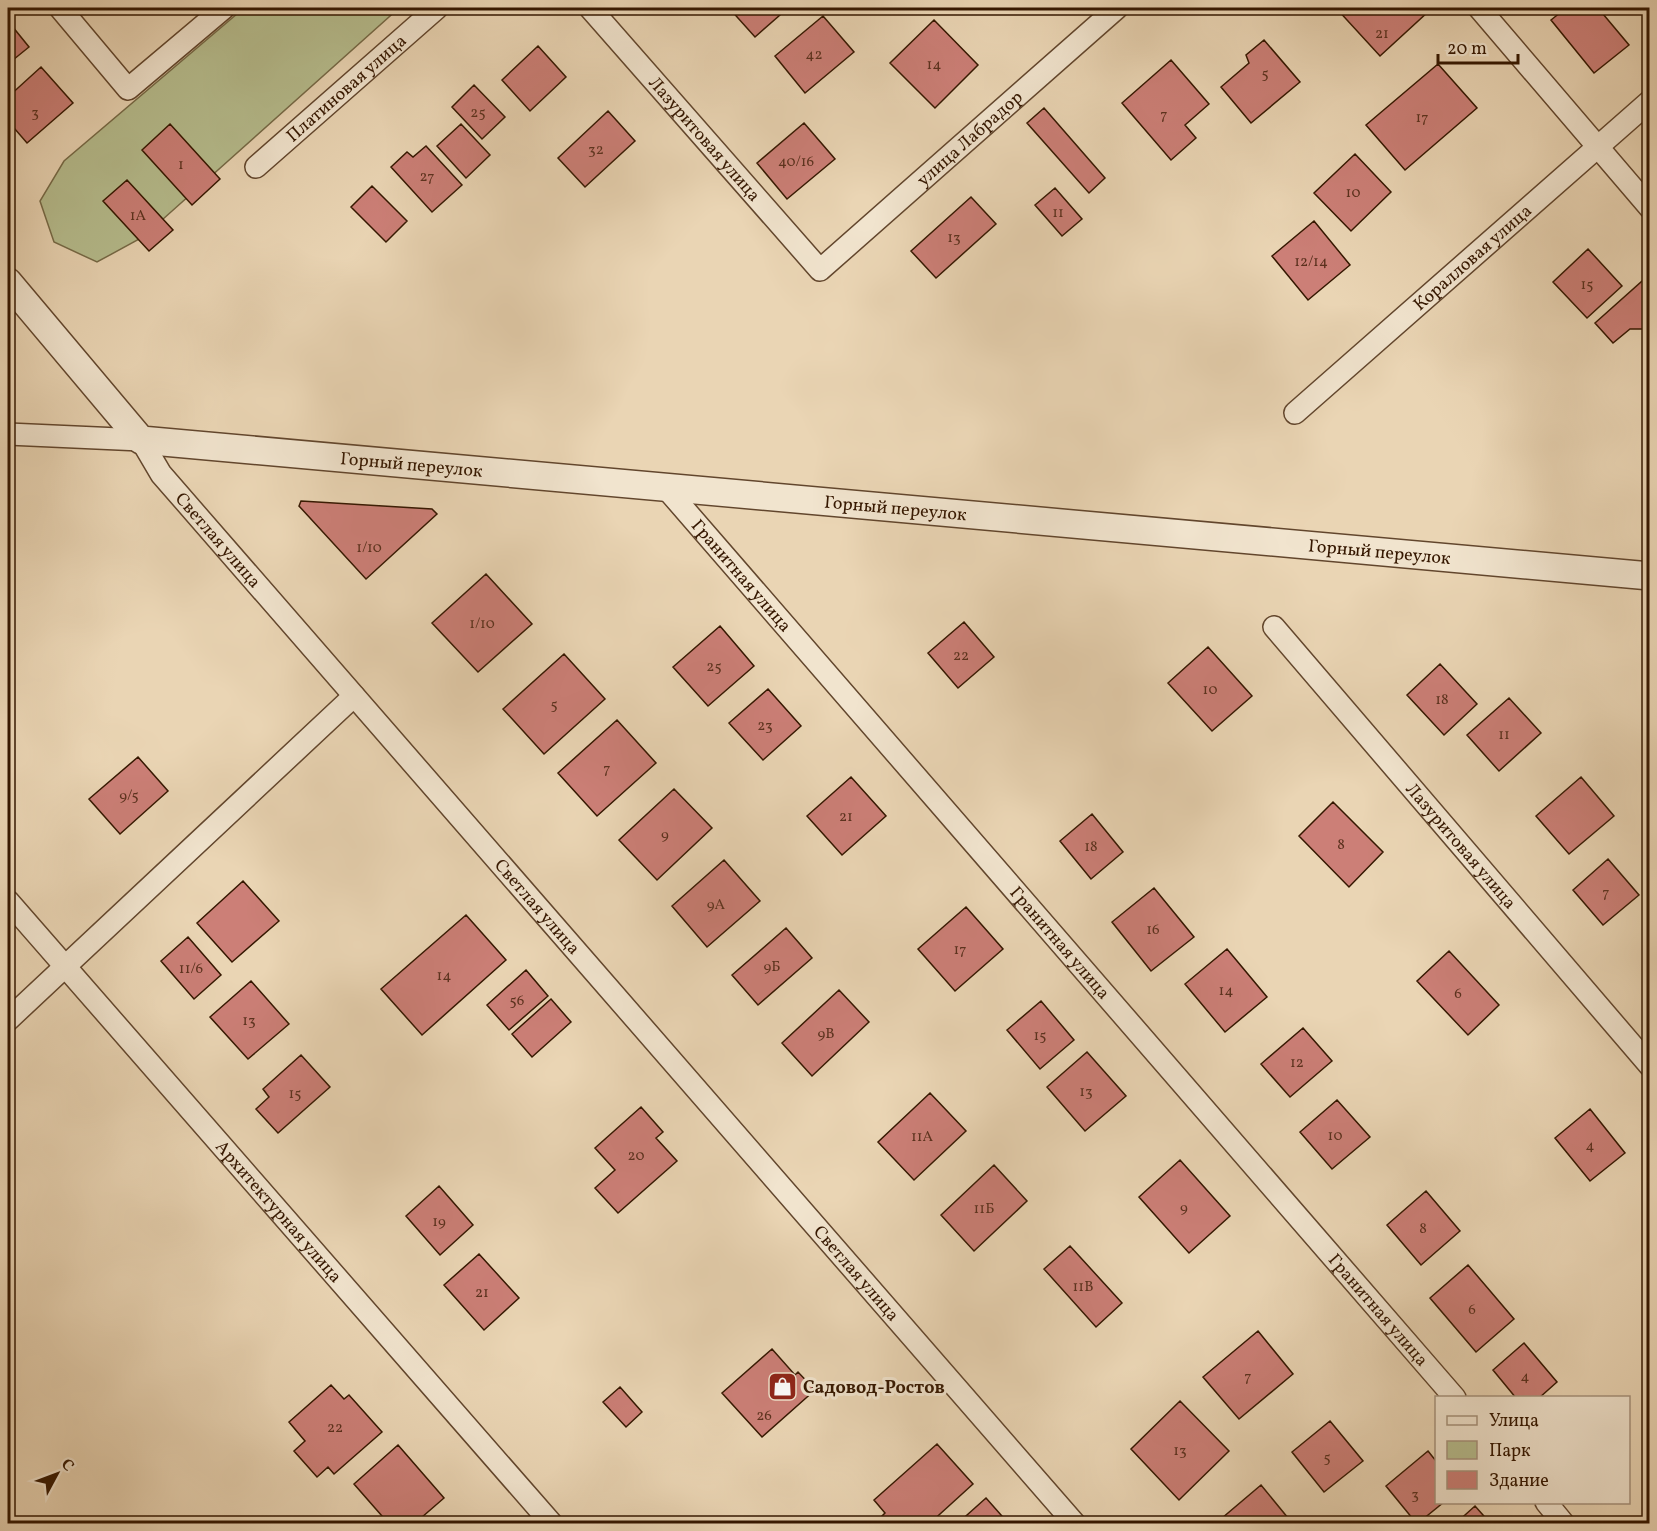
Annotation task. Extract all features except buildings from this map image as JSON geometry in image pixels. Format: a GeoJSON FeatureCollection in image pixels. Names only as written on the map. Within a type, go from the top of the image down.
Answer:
{"type":"FeatureCollection","features":[{"type":"Feature","properties":{"kind":"street"},"geometry":{"type":"LineString","coordinates":[[60,8],[128,89],[224,8]]}},
{"type":"Feature","properties":{"kind":"street","name":"Платиновая улица"},"geometry":{"type":"LineString","coordinates":[[256,167],[437,8]]}},
{"type":"Feature","properties":{"kind":"street","name":"Лазуритовая улица"},"geometry":{"type":"LineString","coordinates":[[590,8],[820,270]]}},
{"type":"Feature","properties":{"kind":"street","name":"улица Лабрадор"},"geometry":{"type":"LineString","coordinates":[[820,270],[1117,8]]}},
{"type":"Feature","properties":{"kind":"street"},"geometry":{"type":"LineString","coordinates":[[1479,8],[1650,208]]}},
{"type":"Feature","properties":{"kind":"street","name":"Коралловая улица"},"geometry":{"type":"LineString","coordinates":[[1295,413],[1650,101]]}},
{"type":"Feature","properties":{"kind":"street","name":"Светлая улица"},"geometry":{"type":"LineString","coordinates":[[8,282],[141,440],[161,474],[1075,1524]]}},
{"type":"Feature","properties":{"kind":"street"},"geometry":{"type":"LineString","coordinates":[[8,434],[141,440]]}},
{"type":"Feature","properties":{"kind":"street","name":"Горный переулок"},"geometry":{"type":"LineString","coordinates":[[141,440],[1650,576]]}},
{"type":"Feature","properties":{"kind":"street","name":"Гранитная улица"},"geometry":{"type":"LineString","coordinates":[[665,487],[1453,1396]]}},
{"type":"Feature","properties":{"kind":"street","name":"Лазуритовая улица"},"geometry":{"type":"LineString","coordinates":[[1274,627],[1650,1066]]}},
{"type":"Feature","properties":{"kind":"street"},"geometry":{"type":"LineString","coordinates":[[8,1020],[354,696]]}},
{"type":"Feature","properties":{"kind":"street","name":"Архитектурная улица"},"geometry":{"type":"LineString","coordinates":[[8,901],[552,1524]]}},
{"type":"Feature","properties":{"kind":"street"},"geometry":{"type":"LineString","coordinates":[[1547,1504],[1564,1524]]}},
{"type":"Feature","properties":{"kind":"green space"},"geometry":{"type":"Polygon","coordinates":[[[244,8],[399,8],[143,237],[97,262],[54,242],[40,201],[64,161],[244,8]]]}},
{"type":"Feature","properties":{"kind":"place","name":"Садовод-Ростов"},"geometry":{"type":"Point","coordinates":[782,1387]}}]}
